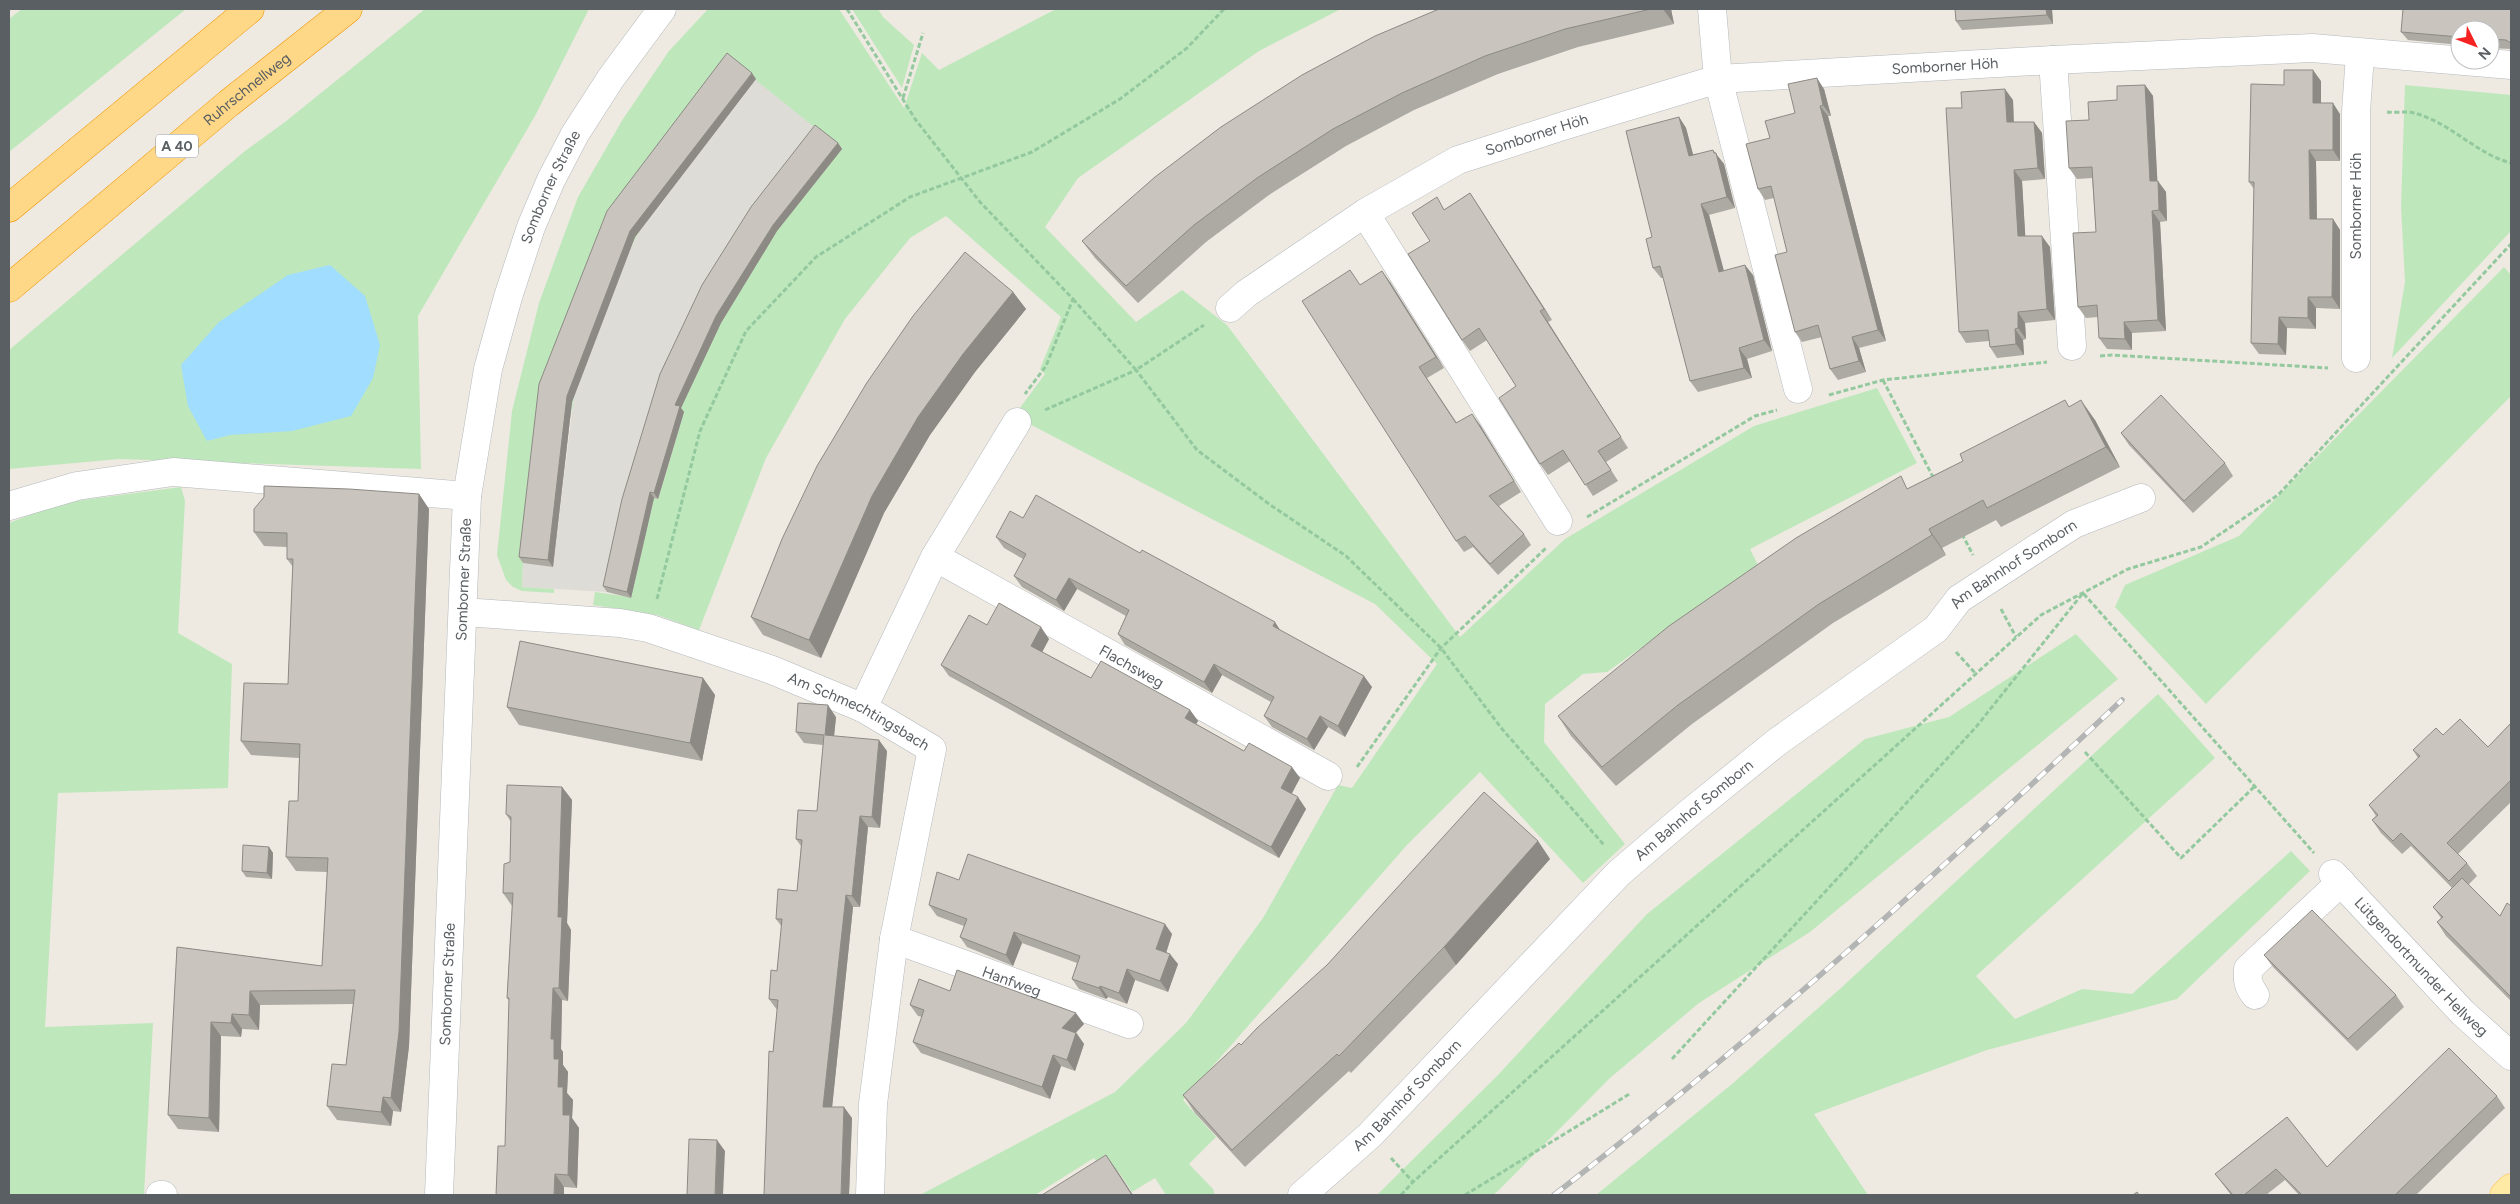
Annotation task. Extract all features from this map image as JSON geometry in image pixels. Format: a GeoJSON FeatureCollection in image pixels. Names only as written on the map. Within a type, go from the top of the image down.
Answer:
{"type":"FeatureCollection","features":[{"type":"Feature","properties":{"kind":"highway"},"geometry":{"type":"LineString","coordinates":[[9,208],[250,9]]}},
{"type":"Feature","properties":{"kind":"highway","name":"Ruhrschnellweg"},"geometry":{"type":"LineString","coordinates":[[9,288],[214,116],[348,9]]}},
{"type":"Feature","properties":{"kind":"main road"},"geometry":{"type":"LineString","coordinates":[[2504,1195],[2511,1188]]}},
{"type":"Feature","properties":{"kind":"street","name":"Somborner Straße"},"geometry":{"type":"LineString","coordinates":[[440,1195],[467,496],[488,369],[508,297],[532,227],[551,180],[575,134],[611,78],[662,9]]}},
{"type":"Feature","properties":{"kind":"street"},"geometry":{"type":"LineString","coordinates":[[1712,9],[1718,80],[1800,398]]}},
{"type":"Feature","properties":{"kind":"street","name":"Somborner Höh"},"geometry":{"type":"LineString","coordinates":[[1230,308],[1247,293],[1365,213],[1458,160],[1563,126],[1718,80],[2053,60],[2312,48],[2360,54],[2511,65]]}},
{"type":"Feature","properties":{"kind":"street","name":"Somborner Höh"},"geometry":{"type":"LineString","coordinates":[[2356,367],[2356,112],[2360,54]]}},
{"type":"Feature","properties":{"kind":"street"},"geometry":{"type":"LineString","coordinates":[[2053,60],[2073,355]]}},
{"type":"Feature","properties":{"kind":"street"},"geometry":{"type":"LineString","coordinates":[[1365,213],[1563,528]]}},
{"type":"Feature","properties":{"kind":"street"},"geometry":{"type":"LineString","coordinates":[[863,708],[935,557],[1017,422]]}},
{"type":"Feature","properties":{"kind":"street"},"geometry":{"type":"LineString","coordinates":[[9,506],[76,486],[173,472],[467,496]]}},
{"type":"Feature","properties":{"kind":"street","name":"Am Bahnhof Somborn"},"geometry":{"type":"LineString","coordinates":[[1302,1195],[1370,1134],[1625,869],[1777,742],[1936,629],[1959,599],[2074,524],[2141,498]]}},
{"type":"Feature","properties":{"kind":"street","name":"Flachsweg"},"geometry":{"type":"LineString","coordinates":[[935,557],[1328,776]]}},
{"type":"Feature","properties":{"kind":"street","name":"Am Schmechtingsbach"},"geometry":{"type":"LineString","coordinates":[[464,612],[620,623],[648,628],[772,670],[863,708],[932,749],[894,939],[873,1104],[870,1195]]}},
{"type":"Feature","properties":{"kind":"street"},"geometry":{"type":"LineString","coordinates":[[2255,995],[2250,989],[2247,980],[2248,969],[2337,878]]}},
{"type":"Feature","properties":{"kind":"street","name":"Lütgendortmunder Hellweg"},"geometry":{"type":"LineString","coordinates":[[2337,878],[2463,1013],[2511,1056]]}},
{"type":"Feature","properties":{"kind":"street","name":"Hanfweg"},"geometry":{"type":"LineString","coordinates":[[894,939],[1129,1024]]}},
{"type":"Feature","properties":{"kind":"path"},"geometry":{"type":"LineString","coordinates":[[847,9],[915,119],[980,202],[1073,299],[1136,370],[1197,450],[1269,504],[1346,556],[1441,648],[1502,729],[1625,869]]}},
{"type":"Feature","properties":{"kind":"path"},"geometry":{"type":"LineString","coordinates":[[648,628],[671,551],[700,431],[746,331],[816,257],[910,196],[1032,152],[1120,99],[1187,48],[1224,9]]}},
{"type":"Feature","properties":{"kind":"path"},"geometry":{"type":"LineString","coordinates":[[903,99],[923,33]]}},
{"type":"Feature","properties":{"kind":"path"},"geometry":{"type":"LineString","coordinates":[[2356,112],[2414,112],[2463,136],[2496,159],[2511,163]]}},
{"type":"Feature","properties":{"kind":"path"},"geometry":{"type":"LineString","coordinates":[[1401,1195],[1413,1182],[2041,615],[2128,569],[2201,546],[2278,495],[2511,244]]}},
{"type":"Feature","properties":{"kind":"path"},"geometry":{"type":"LineString","coordinates":[[1073,299],[1046,366],[1010,415],[1017,422],[1136,370],[1230,308]]}},
{"type":"Feature","properties":{"kind":"path"},"geometry":{"type":"LineString","coordinates":[[1328,776],[1347,781],[1441,648],[1563,528],[1755,416],[1800,398],[1883,380],[2073,355],[2112,355],[2356,367],[2385,378]]}},
{"type":"Feature","properties":{"kind":"path"},"geometry":{"type":"LineString","coordinates":[[1883,380],[1937,484]]}},
{"type":"Feature","properties":{"kind":"path"},"geometry":{"type":"LineString","coordinates":[[1959,528],[2016,637]]}},
{"type":"Feature","properties":{"kind":"path"},"geometry":{"type":"LineString","coordinates":[[2083,593],[2337,878]]}},
{"type":"Feature","properties":{"kind":"path"},"geometry":{"type":"LineString","coordinates":[[1672,1059],[1976,727],[2083,593]]}},
{"type":"Feature","properties":{"kind":"path"},"geometry":{"type":"LineString","coordinates":[[2085,752],[2181,858],[2255,786]]}},
{"type":"Feature","properties":{"kind":"path"},"geometry":{"type":"LineString","coordinates":[[1465,1195],[1631,1093]]}},
{"type":"Feature","properties":{"kind":"shaded area"},"geometry":{"type":"Polygon","coordinates":[[[756,79],[819,131],[754,216],[607,592],[522,587],[523,563],[553,566],[574,396],[631,247],[640,230],[756,79]]]}},
{"type":"Feature","properties":{"kind":"green space"},"geometry":{"type":"Polygon","coordinates":[[[22,9],[186,9],[9,152],[9,19],[22,9]]]}},
{"type":"Feature","properties":{"kind":"green space"},"geometry":{"type":"Polygon","coordinates":[[[425,9],[589,9],[535,116],[418,316],[421,469],[119,459],[9,469],[9,350],[245,151],[285,122],[425,9]]]}},
{"type":"Feature","properties":{"kind":"green space"},"geometry":{"type":"Polygon","coordinates":[[[708,9],[839,9],[904,108],[922,53],[939,70],[1056,9],[1341,9],[1259,51],[1078,178],[1045,227],[1136,322],[1182,290],[1227,325],[1460,637],[1565,539],[1754,426],[1877,388],[1917,463],[1750,549],[1758,565],[1607,672],[1583,674],[1545,704],[1544,742],[1625,844],[1583,883],[1480,772],[1407,845],[1183,1100],[1216,1137],[1189,1164],[1213,1189],[1215,1195],[1166,1195],[1155,1178],[1132,1192],[1118,1171],[1107,1178],[1094,1158],[1035,1195],[920,1195],[1115,1092],[1186,1023],[1263,918],[1338,785],[1352,788],[1437,664],[1375,604],[1014,416],[1045,374],[1040,369],[1061,317],[946,216],[910,238],[845,319],[766,458],[699,630],[657,615],[593,605],[595,592],[631,597],[631,491],[658,499],[684,412],[657,404],[723,318],[819,131],[731,60],[616,211],[640,230],[631,247],[604,235],[570,420],[523,563],[522,587],[554,589],[554,593],[522,591],[513,587],[506,580],[497,555],[512,411],[539,303],[578,197],[623,119],[669,51],[708,9]]]}},
{"type":"Feature","properties":{"kind":"green space"},"geometry":{"type":"Polygon","coordinates":[[[852,9],[878,9],[883,17],[914,45],[902,88],[852,9]]]}},
{"type":"Feature","properties":{"kind":"green space"},"geometry":{"type":"Polygon","coordinates":[[[2405,85],[2511,95],[2511,231],[2392,358],[2405,282],[2401,206],[2405,85]]]}},
{"type":"Feature","properties":{"kind":"green space"},"geometry":{"type":"Polygon","coordinates":[[[2504,267],[2511,275],[2511,396],[2206,704],[2115,607],[2125,585],[2239,536],[2504,267]]]}},
{"type":"Feature","properties":{"kind":"green space"},"geometry":{"type":"Polygon","coordinates":[[[181,487],[185,501],[178,633],[232,664],[228,788],[58,793],[45,1027],[153,1023],[144,1195],[9,1195],[9,523],[60,503],[181,487]]]}},
{"type":"Feature","properties":{"kind":"green space"},"geometry":{"type":"Polygon","coordinates":[[[2076,634],[2118,679],[1810,932],[1699,1003],[1610,1078],[1493,1195],[1377,1195],[1497,1076],[1647,914],[1865,739],[1949,717],[2076,634]]]}},
{"type":"Feature","properties":{"kind":"green space"},"geometry":{"type":"Polygon","coordinates":[[[2158,694],[2215,758],[1976,976],[2015,1019],[2082,989],[2132,994],[2291,851],[2310,871],[2177,999],[1987,1050],[1814,1114],[1868,1195],[1596,1195],[1732,1084],[1842,987],[2158,694]]]}},
{"type":"Feature","properties":{"kind":"water"},"geometry":{"type":"Polygon","coordinates":[[[330,265],[365,296],[380,345],[373,378],[351,416],[292,431],[230,435],[207,441],[188,406],[181,365],[219,322],[288,275],[330,265]]]}},
{"type":"Feature","properties":{"kind":"building"},"geometry":{"type":"Polygon","coordinates":[[[1439,9],[1651,9],[1565,29],[1485,56],[1402,93],[1333,129],[1257,178],[1194,225],[1126,286],[1082,241],[1155,177],[1221,127],[1302,75],[1375,36],[1439,9]]]}},
{"type":"Feature","properties":{"kind":"building"},"geometry":{"type":"Polygon","coordinates":[[[1955,9],[2046,9],[2047,15],[1956,21],[1955,9]]]}},
{"type":"Feature","properties":{"kind":"building"},"geometry":{"type":"Polygon","coordinates":[[[2403,9],[2511,9],[2511,43],[2500,40],[2500,20],[2450,20],[2450,36],[2401,32],[2403,9]]]}},
{"type":"Feature","properties":{"kind":"building"},"geometry":{"type":"Polygon","coordinates":[[[727,53],[752,73],[630,231],[567,396],[548,560],[519,557],[539,384],[607,211],[727,53]]]}},
{"type":"Feature","properties":{"kind":"building"},"geometry":{"type":"Polygon","coordinates":[[[2284,70],[2313,70],[2313,103],[2333,103],[2333,150],[2309,150],[2310,219],[2333,219],[2332,297],[2308,297],[2308,318],[2279,317],[2278,344],[2251,343],[2254,182],[2249,182],[2251,84],[2284,85],[2284,70]]]}},
{"type":"Feature","properties":{"kind":"building"},"geometry":{"type":"Polygon","coordinates":[[[1817,78],[1823,105],[1820,106],[1878,330],[1852,337],[1859,361],[1830,369],[1818,325],[1795,332],[1775,255],[1787,252],[1771,186],[1758,189],[1746,144],[1770,138],[1765,121],[1795,113],[1788,84],[1817,78]]]}},
{"type":"Feature","properties":{"kind":"building"},"geometry":{"type":"Polygon","coordinates":[[[2145,85],[2150,181],[2158,181],[2159,210],[2152,211],[2158,320],[2124,322],[2125,339],[2099,338],[2097,305],[2078,307],[2073,233],[2096,232],[2092,167],[2069,168],[2066,121],[2089,120],[2088,102],[2117,100],[2117,86],[2145,85]]]}},
{"type":"Feature","properties":{"kind":"building"},"geometry":{"type":"Polygon","coordinates":[[[2005,89],[2007,122],[2034,122],[2038,168],[2014,170],[2018,236],[2042,236],[2047,309],[2018,312],[2018,328],[2015,329],[2016,344],[1990,347],[1988,330],[1959,332],[1946,108],[1962,108],[1961,92],[2005,89]]]}},
{"type":"Feature","properties":{"kind":"building"},"geometry":{"type":"Polygon","coordinates":[[[1679,117],[1689,156],[1713,150],[1716,153],[1727,197],[1701,204],[1719,272],[1745,265],[1764,340],[1739,348],[1744,368],[1690,381],[1660,266],[1653,268],[1646,239],[1652,237],[1626,131],[1679,117]]]}},
{"type":"Feature","properties":{"kind":"building"},"geometry":{"type":"Polygon","coordinates":[[[815,125],[838,143],[773,225],[716,316],[675,405],[680,406],[654,493],[650,492],[627,592],[603,586],[622,499],[660,374],[702,285],[751,207],[815,125]]]}},
{"type":"Feature","properties":{"kind":"building"},"geometry":{"type":"Polygon","coordinates":[[[1470,193],[1544,309],[1540,311],[1621,437],[1598,451],[1611,470],[1585,485],[1563,450],[1540,464],[1499,398],[1516,386],[1479,328],[1462,340],[1408,254],[1430,241],[1412,213],[1437,197],[1444,210],[1470,193]]]}},
{"type":"Feature","properties":{"kind":"building"},"geometry":{"type":"Polygon","coordinates":[[[965,252],[1013,292],[963,354],[918,417],[872,496],[809,640],[751,617],[782,539],[817,466],[866,384],[913,316],[965,252]]]}},
{"type":"Feature","properties":{"kind":"building"},"geometry":{"type":"Polygon","coordinates":[[[1350,270],[1360,285],[1382,271],[1436,357],[1419,367],[1456,423],[1472,414],[1514,481],[1489,496],[1524,534],[1490,564],[1465,536],[1456,541],[1302,301],[1350,270]]]}},
{"type":"Feature","properties":{"kind":"building"},"geometry":{"type":"Polygon","coordinates":[[[2161,395],[2225,463],[2184,501],[2121,433],[2161,395]]]}},
{"type":"Feature","properties":{"kind":"building"},"geometry":{"type":"Polygon","coordinates":[[[2065,400],[2069,407],[2081,400],[2106,447],[1987,508],[1983,500],[1929,529],[1932,535],[1819,604],[1678,705],[1602,767],[1558,716],[1669,626],[1796,538],[1901,476],[1907,489],[1963,461],[1960,454],[2065,400]]]}},
{"type":"Feature","properties":{"kind":"building"},"geometry":{"type":"Polygon","coordinates":[[[264,486],[419,494],[399,1032],[391,1098],[383,1097],[381,1112],[327,1106],[332,1064],[346,1065],[355,990],[250,991],[249,1015],[232,1014],[231,1023],[211,1022],[209,1118],[168,1115],[177,947],[322,966],[328,858],[286,857],[289,801],[298,801],[300,744],[241,741],[244,683],[288,684],[293,559],[287,559],[287,533],[254,532],[254,509],[264,497],[264,486]]]}},
{"type":"Feature","properties":{"kind":"building"},"geometry":{"type":"Polygon","coordinates":[[[1036,495],[1140,553],[1142,550],[1275,622],[1273,626],[1364,676],[1338,726],[1320,716],[1307,739],[1264,716],[1274,697],[1214,664],[1204,682],[1118,634],[1129,610],[1069,578],[1056,600],[1014,576],[1026,554],[996,537],[1010,511],[1023,518],[1036,495]]]}},
{"type":"Feature","properties":{"kind":"building"},"geometry":{"type":"Polygon","coordinates":[[[999,603],[1041,627],[1031,646],[1091,678],[1101,661],[1190,710],[1185,718],[1244,751],[1249,743],[1292,767],[1281,788],[1298,797],[1271,847],[941,665],[969,615],[987,625],[999,603]]]}},
{"type":"Feature","properties":{"kind":"building"},"geometry":{"type":"Polygon","coordinates":[[[520,641],[703,678],[690,743],[507,707],[520,641]]]}},
{"type":"Feature","properties":{"kind":"building"},"geometry":{"type":"Polygon","coordinates":[[[798,703],[828,705],[825,735],[879,740],[872,817],[860,816],[852,896],[846,895],[823,1107],[844,1107],[841,1195],[764,1195],[769,1051],[773,1052],[778,1000],[769,999],[771,970],[777,971],[782,919],[776,919],[778,889],[797,891],[802,840],[796,839],[798,810],[817,811],[824,735],[796,732],[798,703]]]}},
{"type":"Feature","properties":{"kind":"building"},"geometry":{"type":"Polygon","coordinates":[[[2460,719],[2488,747],[2511,723],[2511,780],[2447,843],[2467,863],[2449,881],[2401,833],[2393,841],[2372,820],[2378,815],[2369,805],[2420,756],[2413,750],[2436,728],[2443,735],[2460,719]]]}},
{"type":"Feature","properties":{"kind":"building"},"geometry":{"type":"Polygon","coordinates":[[[507,785],[562,787],[558,917],[562,917],[559,988],[553,988],[551,1039],[554,1039],[554,1059],[559,1059],[558,1087],[563,1087],[563,1115],[570,1115],[568,1175],[555,1174],[554,1195],[496,1195],[498,1146],[505,1146],[509,998],[507,998],[513,893],[503,893],[504,864],[510,862],[511,817],[506,814],[507,785]]]}},
{"type":"Feature","properties":{"kind":"building"},"geometry":{"type":"Polygon","coordinates":[[[1484,792],[1538,841],[1444,947],[1339,1056],[1337,1054],[1232,1150],[1183,1095],[1239,1043],[1241,1045],[1257,1028],[1327,965],[1484,792]]]}},
{"type":"Feature","properties":{"kind":"building"},"geometry":{"type":"Polygon","coordinates":[[[243,845],[269,847],[267,873],[242,871],[243,845]]]}},
{"type":"Feature","properties":{"kind":"building"},"geometry":{"type":"Polygon","coordinates":[[[968,854],[1165,924],[1156,949],[1170,954],[1160,981],[1127,969],[1119,993],[1072,979],[1080,956],[1014,932],[1006,955],[960,937],[967,919],[929,905],[937,872],[959,880],[968,854]]]}},
{"type":"Feature","properties":{"kind":"building"},"geometry":{"type":"Polygon","coordinates":[[[2462,878],[2500,916],[2507,903],[2511,906],[2511,997],[2437,922],[2443,917],[2433,907],[2462,878]]]}},
{"type":"Feature","properties":{"kind":"building"},"geometry":{"type":"Polygon","coordinates":[[[2312,910],[2396,995],[2348,1039],[2264,955],[2312,910]]]}},
{"type":"Feature","properties":{"kind":"building"},"geometry":{"type":"Polygon","coordinates":[[[957,970],[1076,1013],[1062,1028],[1076,1033],[1067,1060],[1053,1055],[1042,1087],[913,1042],[924,1010],[910,1005],[919,979],[950,991],[957,970]]]}},
{"type":"Feature","properties":{"kind":"building"},"geometry":{"type":"Polygon","coordinates":[[[2449,1048],[2497,1096],[2395,1195],[2302,1195],[2276,1169],[2244,1195],[2233,1195],[2215,1174],[2287,1117],[2327,1167],[2449,1048]]]}},
{"type":"Feature","properties":{"kind":"building"},"geometry":{"type":"Polygon","coordinates":[[[689,1139],[717,1140],[715,1195],[687,1195],[689,1139]]]}},
{"type":"Feature","properties":{"kind":"building"},"geometry":{"type":"Polygon","coordinates":[[[1106,1155],[1132,1195],[1042,1195],[1106,1155]]]}},
{"type":"Feature","properties":{"kind":"railway"},"geometry":{"type":"LineString","coordinates":[[1554,1195],[1628,1137],[1773,1016],[1914,892],[2122,700]]}}]}
